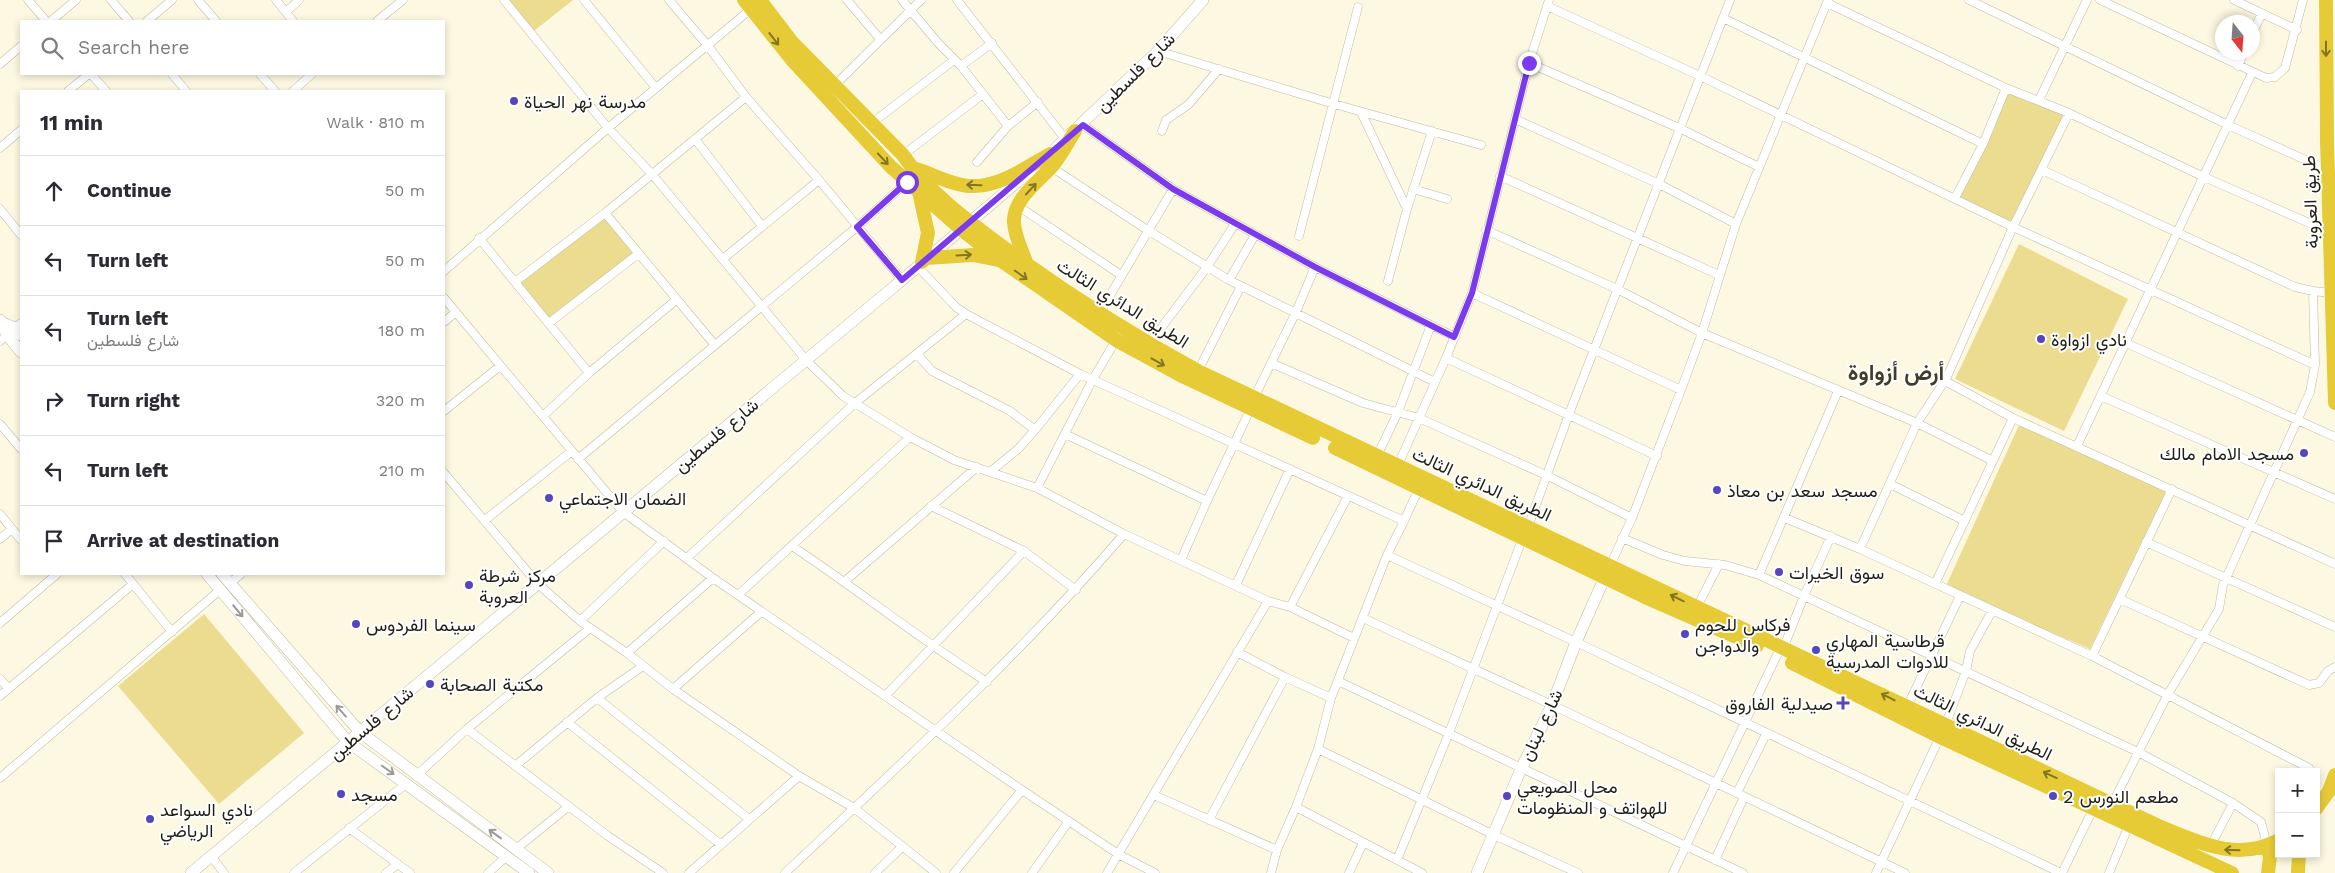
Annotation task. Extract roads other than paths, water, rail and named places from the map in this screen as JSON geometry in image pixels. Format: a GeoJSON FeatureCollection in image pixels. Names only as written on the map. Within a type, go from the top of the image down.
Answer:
{"type":"FeatureCollection","features":[{"type":"Feature","properties":{"kind":"highway","name":"طريق العروبة"},"geometry":{"type":"LineString","coordinates":[[2326,0],[2328,170],[2335,403]]}},
{"type":"Feature","properties":{"kind":"highway","name":"الطريق الدائري الثالث"},"geometry":{"type":"LineString","coordinates":[[756,2],[792,42],[903,155],[910,175],[919,192],[966,226],[1099,314],[1149,344],[1252,404],[1398,465],[1526,532],[1607,571],[1697,608],[1780,652],[1943,732],[2093,809],[2232,873]]}},
{"type":"Feature","properties":{"kind":"highway","name":"الطريق الدائري الثالث"},"geometry":{"type":"LineString","coordinates":[[756,2],[792,60],[891,167],[910,175],[1000,260],[1116,340],[1252,404],[1419,488],[1526,532]]}},
{"type":"Feature","properties":{"kind":"highway"},"geometry":{"type":"LineString","coordinates":[[1027,265],[1014,222],[1018,206],[1022,198],[1075,132]]}},
{"type":"Feature","properties":{"kind":"highway"},"geometry":{"type":"LineString","coordinates":[[910,175],[970,186],[986,185],[1051,161]]}},
{"type":"Feature","properties":{"kind":"highway"},"geometry":{"type":"LineString","coordinates":[[919,192],[928,233],[922,262],[972,255],[1000,260]]}},
{"type":"Feature","properties":{"kind":"highway","name":"الطريق الدائري الثالث"},"geometry":{"type":"LineString","coordinates":[[1607,571],[1645,597],[1780,652],[1907,707],[1943,732],[2210,847],[2238,850],[2273,842]]}},
{"type":"Feature","properties":{"kind":"highway"},"geometry":{"type":"LineString","coordinates":[[2320,803],[2335,775]]}},
{"type":"Feature","properties":{"kind":"highway"},"geometry":{"type":"LineString","coordinates":[[2268,873],[2273,842]]}},
{"type":"Feature","properties":{"kind":"highway"},"geometry":{"type":"LineString","coordinates":[[2298,873],[2299,858]]}},
{"type":"Feature","properties":{"kind":"street"},"geometry":{"type":"LineString","coordinates":[[28,0],[45,20]]}},
{"type":"Feature","properties":{"kind":"street"},"geometry":{"type":"LineString","coordinates":[[52,20],[76,0]]}},
{"type":"Feature","properties":{"kind":"street"},"geometry":{"type":"LineString","coordinates":[[111,0],[128,20]]}},
{"type":"Feature","properties":{"kind":"street"},"geometry":{"type":"LineString","coordinates":[[148,20],[172,0]]}},
{"type":"Feature","properties":{"kind":"street"},"geometry":{"type":"LineString","coordinates":[[198,0],[215,20]]}},
{"type":"Feature","properties":{"kind":"street"},"geometry":{"type":"LineString","coordinates":[[276,0],[292,20]]}},
{"type":"Feature","properties":{"kind":"street"},"geometry":{"type":"LineString","coordinates":[[286,12],[299,0]]}},
{"type":"Feature","properties":{"kind":"street"},"geometry":{"type":"LineString","coordinates":[[378,20],[403,0]]}},
{"type":"Feature","properties":{"kind":"street"},"geometry":{"type":"LineString","coordinates":[[504,0],[608,128],[652,174],[724,258],[806,360],[843,396],[910,437],[954,460],[1037,488],[1124,534],[1268,601],[1290,608],[1354,638]]}},
{"type":"Feature","properties":{"kind":"street"},"geometry":{"type":"LineString","coordinates":[[595,0],[586,2],[656,88]]}},
{"type":"Feature","properties":{"kind":"street"},"geometry":{"type":"LineString","coordinates":[[669,0],[708,46],[746,97],[819,180],[902,280]]}},
{"type":"Feature","properties":{"kind":"street"},"geometry":{"type":"LineString","coordinates":[[847,0],[880,39]]}},
{"type":"Feature","properties":{"kind":"street"},"geometry":{"type":"LineString","coordinates":[[902,0],[961,66],[1008,126]]}},
{"type":"Feature","properties":{"kind":"street"},"geometry":{"type":"LineString","coordinates":[[835,85],[921,0]]}},
{"type":"Feature","properties":{"kind":"street"},"geometry":{"type":"LineString","coordinates":[[956,0],[1038,102],[1075,132],[1235,224],[1315,267],[1454,337]]}},
{"type":"Feature","properties":{"kind":"street","name":"شارع فلسطين"},"geometry":{"type":"LineString","coordinates":[[1075,132],[1158,50],[1203,0]]}},
{"type":"Feature","properties":{"kind":"street"},"geometry":{"type":"LineString","coordinates":[[1396,860],[1422,800],[1548,476],[1569,414],[1730,0]]}},
{"type":"Feature","properties":{"kind":"street"},"geometry":{"type":"LineString","coordinates":[[1969,0],[2228,126],[2328,170]]}},
{"type":"Feature","properties":{"kind":"street"},"geometry":{"type":"LineString","coordinates":[[2039,100],[2087,0]]}},
{"type":"Feature","properties":{"kind":"street"},"geometry":{"type":"LineString","coordinates":[[2100,0],[2252,73],[2271,78],[2282,72],[2297,30],[2303,0]]}},
{"type":"Feature","properties":{"kind":"street"},"geometry":{"type":"LineString","coordinates":[[2234,0],[2297,30]]}},
{"type":"Feature","properties":{"kind":"street"},"geometry":{"type":"LineString","coordinates":[[1607,571],[1632,518],[1657,456],[1702,333],[1736,224],[1828,1],[2006,88],[2069,113],[2204,177],[2330,232]]}},
{"type":"Feature","properties":{"kind":"street"},"geometry":{"type":"LineString","coordinates":[[445,270],[479,238],[708,46],[756,2]]}},
{"type":"Feature","properties":{"kind":"street"},"geometry":{"type":"LineString","coordinates":[[1398,465],[1446,358],[1472,293],[1486,230],[1529,63],[1548,3],[2013,227],[2315,365]]}},
{"type":"Feature","properties":{"kind":"street"},"geometry":{"type":"LineString","coordinates":[[1299,236],[1358,7]]}},
{"type":"Feature","properties":{"kind":"street"},"geometry":{"type":"LineString","coordinates":[[2260,17],[2262,13]]}},
{"type":"Feature","properties":{"kind":"street"},"geometry":{"type":"LineString","coordinates":[[1723,18],[1983,144]]}},
{"type":"Feature","properties":{"kind":"street"},"geometry":{"type":"LineString","coordinates":[[961,66],[992,43]]}},
{"type":"Feature","properties":{"kind":"street"},"geometry":{"type":"LineString","coordinates":[[0,64],[20,47]]}},
{"type":"Feature","properties":{"kind":"street"},"geometry":{"type":"LineString","coordinates":[[1158,50],[1361,112],[1481,145]]}},
{"type":"Feature","properties":{"kind":"street"},"geometry":{"type":"LineString","coordinates":[[872,123],[954,60]]}},
{"type":"Feature","properties":{"kind":"street"},"geometry":{"type":"LineString","coordinates":[[2238,66],[2241,60]]}},
{"type":"Feature","properties":{"kind":"street"},"geometry":{"type":"LineString","coordinates":[[1529,63],[1679,128],[1759,167]]}},
{"type":"Feature","properties":{"kind":"street"},"geometry":{"type":"LineString","coordinates":[[1162,131],[1166,120],[1188,105],[1219,69]]}},
{"type":"Feature","properties":{"kind":"street"},"geometry":{"type":"LineString","coordinates":[[2077,446],[2252,73]]}},
{"type":"Feature","properties":{"kind":"street"},"geometry":{"type":"LineString","coordinates":[[69,90],[89,75]]}},
{"type":"Feature","properties":{"kind":"street"},"geometry":{"type":"LineString","coordinates":[[91,75],[105,90]]}},
{"type":"Feature","properties":{"kind":"street"},"geometry":{"type":"LineString","coordinates":[[173,75],[185,90]]}},
{"type":"Feature","properties":{"kind":"street"},"geometry":{"type":"LineString","coordinates":[[261,75],[274,90]]}},
{"type":"Feature","properties":{"kind":"street"},"geometry":{"type":"LineString","coordinates":[[294,90],[311,75]]}},
{"type":"Feature","properties":{"kind":"street"},"geometry":{"type":"LineString","coordinates":[[1955,198],[1983,144],[2006,88]]}},
{"type":"Feature","properties":{"kind":"street"},"geometry":{"type":"LineString","coordinates":[[903,155],[983,94]]}},
{"type":"Feature","properties":{"kind":"street"},"geometry":{"type":"LineString","coordinates":[[515,282],[605,213],[746,97]]}},
{"type":"Feature","properties":{"kind":"street"},"geometry":{"type":"LineString","coordinates":[[977,162],[1008,126],[1038,102]]}},
{"type":"Feature","properties":{"kind":"street"},"geometry":{"type":"LineString","coordinates":[[1361,112],[1407,209]]}},
{"type":"Feature","properties":{"kind":"street"},"geometry":{"type":"LineString","coordinates":[[1860,549],[1916,423],[1946,379],[2013,227],[2069,113]]}},
{"type":"Feature","properties":{"kind":"street"},"geometry":{"type":"LineString","coordinates":[[1515,119],[1659,184],[1736,224]]}},
{"type":"Feature","properties":{"kind":"street"},"geometry":{"type":"LineString","coordinates":[[1388,281],[1407,209],[1432,132]]}},
{"type":"Feature","properties":{"kind":"street"},"geometry":{"type":"LineString","coordinates":[[0,148],[20,134]]}},
{"type":"Feature","properties":{"kind":"street"},"geometry":{"type":"LineString","coordinates":[[695,139],[762,226]]}},
{"type":"Feature","properties":{"kind":"street"},"geometry":{"type":"LineString","coordinates":[[1051,161],[1149,231],[1229,280],[1435,382]]}},
{"type":"Feature","properties":{"kind":"street","name":"شارع فلسطين"},"geometry":{"type":"LineString","coordinates":[[191,873],[922,262],[1051,161]]}},
{"type":"Feature","properties":{"kind":"street"},"geometry":{"type":"LineString","coordinates":[[2042,170],[2286,283],[2313,292],[2332,293]]}},
{"type":"Feature","properties":{"kind":"street"},"geometry":{"type":"LineString","coordinates":[[578,459],[857,227],[910,175]]}},
{"type":"Feature","properties":{"kind":"street"},"geometry":{"type":"LineString","coordinates":[[1500,176],[1719,275]]}},
{"type":"Feature","properties":{"kind":"street"},"geometry":{"type":"LineString","coordinates":[[724,258],[819,180]]}},
{"type":"Feature","properties":{"kind":"street"},"geometry":{"type":"LineString","coordinates":[[1099,314],[1173,189]]}},
{"type":"Feature","properties":{"kind":"street"},"geometry":{"type":"LineString","coordinates":[[1413,189],[1447,199]]}},
{"type":"Feature","properties":{"kind":"street"},"geometry":{"type":"LineString","coordinates":[[1018,206],[1121,275]]}},
{"type":"Feature","properties":{"kind":"street"},"geometry":{"type":"LineString","coordinates":[[0,209],[20,234]]}},
{"type":"Feature","properties":{"kind":"street"},"geometry":{"type":"LineString","coordinates":[[605,213],[714,344]]}},
{"type":"Feature","properties":{"kind":"street"},"geometry":{"type":"LineString","coordinates":[[1149,344],[1207,267],[1235,224]]}},
{"type":"Feature","properties":{"kind":"street"},"geometry":{"type":"LineString","coordinates":[[1486,230],[1617,289],[1702,333],[1916,423],[1993,461]]}},
{"type":"Feature","properties":{"kind":"street"},"geometry":{"type":"LineString","coordinates":[[1229,280],[1255,234]]}},
{"type":"Feature","properties":{"kind":"street"},"geometry":{"type":"LineString","coordinates":[[479,238],[589,373]]}},
{"type":"Feature","properties":{"kind":"street"},"geometry":{"type":"LineString","coordinates":[[549,323],[638,254]]}},
{"type":"Feature","properties":{"kind":"street"},"geometry":{"type":"LineString","coordinates":[[922,262],[956,307],[966,314],[1080,374],[1404,522]]}},
{"type":"Feature","properties":{"kind":"street"},"geometry":{"type":"LineString","coordinates":[[1181,560],[1315,267]]}},
{"type":"Feature","properties":{"kind":"street"},"geometry":{"type":"LineString","coordinates":[[1198,371],[1241,286]]}},
{"type":"Feature","properties":{"kind":"street"},"geometry":{"type":"LineString","coordinates":[[2112,804],[2168,694],[2220,606],[2221,590],[2312,385],[2315,365],[2313,292]]}},
{"type":"Feature","properties":{"kind":"street"},"geometry":{"type":"LineString","coordinates":[[1472,293],[1681,390]]}},
{"type":"Feature","properties":{"kind":"street"},"geometry":{"type":"LineString","coordinates":[[445,299],[623,512],[713,578],[1022,790],[1118,854],[1155,873]]}},
{"type":"Feature","properties":{"kind":"street"},"geometry":{"type":"LineString","coordinates":[[543,416],[589,373],[676,300]]}},
{"type":"Feature","properties":{"kind":"street"},"geometry":{"type":"LineString","coordinates":[[445,321],[456,312]]}},
{"type":"Feature","properties":{"kind":"street"},"geometry":{"type":"LineString","coordinates":[[686,558],[855,403],[966,314]]}},
{"type":"Feature","properties":{"kind":"street"},"geometry":{"type":"LineString","coordinates":[[1,321],[13,332],[20,350]]}},
{"type":"Feature","properties":{"kind":"street"},"geometry":{"type":"LineString","coordinates":[[1377,456],[1398,412],[1431,326]]}},
{"type":"Feature","properties":{"kind":"street"},"geometry":{"type":"LineString","coordinates":[[1037,488],[1093,379],[1116,340]]}},
{"type":"Feature","properties":{"kind":"street"},"geometry":{"type":"LineString","coordinates":[[2126,343],[2335,437]]}},
{"type":"Feature","properties":{"kind":"street"},"geometry":{"type":"LineString","coordinates":[[916,354],[932,371],[1010,411],[1035,430]]}},
{"type":"Feature","properties":{"kind":"street"},"geometry":{"type":"LineString","coordinates":[[1446,358],[1657,456]]}},
{"type":"Feature","properties":{"kind":"street"},"geometry":{"type":"LineString","coordinates":[[1271,363],[1363,403],[1419,418],[1548,476],[1632,518]]}},
{"type":"Feature","properties":{"kind":"street"},"geometry":{"type":"LineString","coordinates":[[445,410],[500,366]]}},
{"type":"Feature","properties":{"kind":"street"},"geometry":{"type":"LineString","coordinates":[[990,472],[1018,449],[1080,374]]}},
{"type":"Feature","properties":{"kind":"street"},"geometry":{"type":"LineString","coordinates":[[1946,379],[1950,386],[2013,418],[2335,564]]}},
{"type":"Feature","properties":{"kind":"street"},"geometry":{"type":"LineString","coordinates":[[1759,575],[1838,391]]}},
{"type":"Feature","properties":{"kind":"street"},"geometry":{"type":"LineString","coordinates":[[2101,396],[2335,499]]}},
{"type":"Feature","properties":{"kind":"street"},"geometry":{"type":"LineString","coordinates":[[1936,584],[2013,418]]}},
{"type":"Feature","properties":{"kind":"street"},"geometry":{"type":"LineString","coordinates":[[0,424],[20,448]]}},
{"type":"Feature","properties":{"kind":"street"},"geometry":{"type":"LineString","coordinates":[[1065,434],[1207,501]]}},
{"type":"Feature","properties":{"kind":"street"},"geometry":{"type":"LineString","coordinates":[[738,595],[910,437]]}},
{"type":"Feature","properties":{"kind":"street"},"geometry":{"type":"LineString","coordinates":[[486,520],[572,451]]}},
{"type":"Feature","properties":{"kind":"street"},"geometry":{"type":"LineString","coordinates":[[845,581],[977,467]]}},
{"type":"Feature","properties":{"kind":"street"},"geometry":{"type":"LineString","coordinates":[[1236,585],[1290,469]]}},
{"type":"Feature","properties":{"kind":"street"},"geometry":{"type":"LineString","coordinates":[[445,474],[486,520],[538,584],[589,629],[799,776],[854,808],[936,873]]}},
{"type":"Feature","properties":{"kind":"street"},"geometry":{"type":"LineString","coordinates":[[1890,484],[1965,521]]}},
{"type":"Feature","properties":{"kind":"street"},"geometry":{"type":"LineString","coordinates":[[1271,873],[1277,850],[1318,749],[1331,698],[1354,638],[1388,555],[1419,488]]}},
{"type":"Feature","properties":{"kind":"street"},"geometry":{"type":"LineString","coordinates":[[2092,656],[2172,489]]}},
{"type":"Feature","properties":{"kind":"street"},"geometry":{"type":"LineString","coordinates":[[1290,608],[1348,496]]}},
{"type":"Feature","properties":{"kind":"street"},"geometry":{"type":"LineString","coordinates":[[931,506],[1024,551],[1076,590]]}},
{"type":"Feature","properties":{"kind":"street"},"geometry":{"type":"LineString","coordinates":[[0,514],[20,539]]}},
{"type":"Feature","properties":{"kind":"street"},"geometry":{"type":"LineString","coordinates":[[1785,518],[1860,549],[2092,656],[2309,768]]}},
{"type":"Feature","properties":{"kind":"street"},"geometry":{"type":"LineString","coordinates":[[0,539],[12,529]]}},
{"type":"Feature","properties":{"kind":"street"},"geometry":{"type":"LineString","coordinates":[[785,873],[988,682],[1076,590],[1124,534]]}},
{"type":"Feature","properties":{"kind":"street"},"geometry":{"type":"LineString","coordinates":[[1673,873],[1780,652],[1831,536]]}},
{"type":"Feature","properties":{"kind":"street"},"geometry":{"type":"LineString","coordinates":[[1622,538],[1663,555],[1685,561],[1719,564],[1759,575],[1932,657],[1966,671],[2138,752],[2233,803],[2261,822],[2273,842]]}},
{"type":"Feature","properties":{"kind":"street"},"geometry":{"type":"LineString","coordinates":[[580,621],[664,541]]}},
{"type":"Feature","properties":{"kind":"street"},"geometry":{"type":"LineString","coordinates":[[2146,542],[2335,627]]}},
{"type":"Feature","properties":{"kind":"street"},"geometry":{"type":"LineString","coordinates":[[792,546],[845,581],[932,647],[988,682]]}},
{"type":"Feature","properties":{"kind":"street"},"geometry":{"type":"LineString","coordinates":[[886,695],[1024,551]]}},
{"type":"Feature","properties":{"kind":"street"},"geometry":{"type":"LineString","coordinates":[[1388,555],[1576,642],[1766,734],[2062,873],[2093,809]]}},
{"type":"Feature","properties":{"kind":"street"},"geometry":{"type":"LineString","coordinates":[[1697,608],[1719,564]]}},
{"type":"Feature","properties":{"kind":"street","name":"شارع لبنان"},"geometry":{"type":"LineString","coordinates":[[1477,873],[1521,769],[1552,705],[1576,642],[1607,571]]}},
{"type":"Feature","properties":{"kind":"street"},"geometry":{"type":"LineString","coordinates":[[0,623],[54,575]]}},
{"type":"Feature","properties":{"kind":"street"},"geometry":{"type":"LineString","coordinates":[[126,575],[172,632]]}},
{"type":"Feature","properties":{"kind":"street"},"geometry":{"type":"LineString","coordinates":[[208,575],[348,742],[411,779],[512,853],[548,873]]}},
{"type":"Feature","properties":{"kind":"street"},"geometry":{"type":"LineString","coordinates":[[226,578],[360,732],[411,779]]}},
{"type":"Feature","properties":{"kind":"street"},"geometry":{"type":"LineString","coordinates":[[627,654],[713,578]]}},
{"type":"Feature","properties":{"kind":"street"},"geometry":{"type":"LineString","coordinates":[[0,696],[133,584]]}},
{"type":"Feature","properties":{"kind":"street"},"geometry":{"type":"LineString","coordinates":[[0,778],[220,590]]}},
{"type":"Feature","properties":{"kind":"street"},"geometry":{"type":"LineString","coordinates":[[1907,707],[1960,596]]}},
{"type":"Feature","properties":{"kind":"street"},"geometry":{"type":"LineString","coordinates":[[2120,599],[2202,638],[2309,685],[2319,683],[2328,671],[2335,667]]}},
{"type":"Feature","properties":{"kind":"street"},"geometry":{"type":"LineString","coordinates":[[1107,873],[1268,601]]}},
{"type":"Feature","properties":{"kind":"street"},"geometry":{"type":"LineString","coordinates":[[1876,873],[1943,732],[1966,671],[1970,651],[1992,611]]}},
{"type":"Feature","properties":{"kind":"street"},"geometry":{"type":"LineString","coordinates":[[673,689],[762,612]]}},
{"type":"Feature","properties":{"kind":"street"},"geometry":{"type":"LineString","coordinates":[[1363,618],[1716,782],[1905,873]]}},
{"type":"Feature","properties":{"kind":"street"},"geometry":{"type":"LineString","coordinates":[[294,873],[411,779],[467,729],[589,629]]}},
{"type":"Feature","properties":{"kind":"street"},"geometry":{"type":"LineString","coordinates":[[1237,652],[1331,698]]}},
{"type":"Feature","properties":{"kind":"street"},"geometry":{"type":"LineString","coordinates":[[515,766],[597,698],[643,666]]}},
{"type":"Feature","properties":{"kind":"street"},"geometry":{"type":"LineString","coordinates":[[300,686],[311,677]]}},
{"type":"Feature","properties":{"kind":"street"},"geometry":{"type":"LineString","coordinates":[[1209,820],[1285,677]]}},
{"type":"Feature","properties":{"kind":"street"},"geometry":{"type":"LineString","coordinates":[[0,678],[8,688]]}},
{"type":"Feature","properties":{"kind":"street"},"geometry":{"type":"LineString","coordinates":[[1338,681],[1742,873]]}},
{"type":"Feature","properties":{"kind":"street"},"geometry":{"type":"LineString","coordinates":[[597,698],[749,819]]}},
{"type":"Feature","properties":{"kind":"street"},"geometry":{"type":"LineString","coordinates":[[567,722],[720,844]]}},
{"type":"Feature","properties":{"kind":"street"},"geometry":{"type":"LineString","coordinates":[[467,729],[569,806],[663,873]]}},
{"type":"Feature","properties":{"kind":"street"},"geometry":{"type":"LineString","coordinates":[[1715,860],[1766,734]]}},
{"type":"Feature","properties":{"kind":"street"},"geometry":{"type":"LineString","coordinates":[[1318,749],[1494,835],[1578,873]]}},
{"type":"Feature","properties":{"kind":"street"},"geometry":{"type":"LineString","coordinates":[[689,873],[799,776]]}},
{"type":"Feature","properties":{"kind":"street"},"geometry":{"type":"LineString","coordinates":[[954,873],[1022,790]]}},
{"type":"Feature","properties":{"kind":"street"},"geometry":{"type":"LineString","coordinates":[[1154,795],[1277,850]]}},
{"type":"Feature","properties":{"kind":"street"},"geometry":{"type":"LineString","coordinates":[[2210,847],[2233,803]]}},
{"type":"Feature","properties":{"kind":"street"},"geometry":{"type":"LineString","coordinates":[[488,873],[569,806]]}},
{"type":"Feature","properties":{"kind":"street"},"geometry":{"type":"LineString","coordinates":[[1296,807],[1422,873]]}},
{"type":"Feature","properties":{"kind":"street"},"geometry":{"type":"LineString","coordinates":[[1032,873],[1069,821]]}},
{"type":"Feature","properties":{"kind":"street"},"geometry":{"type":"LineString","coordinates":[[2109,873],[2129,825]]}},
{"type":"Feature","properties":{"kind":"street"},"geometry":{"type":"LineString","coordinates":[[349,828],[410,873]]}},
{"type":"Feature","properties":{"kind":"street"},"geometry":{"type":"LineString","coordinates":[[1349,873],[1362,843]]}},
{"type":"Feature","properties":{"kind":"street"},"geometry":{"type":"LineString","coordinates":[[875,873],[902,847]]}},
{"type":"Feature","properties":{"kind":"street"},"geometry":{"type":"LineString","coordinates":[[512,853],[529,873]]}},
{"type":"Feature","properties":{"kind":"street"},"geometry":{"type":"LineString","coordinates":[[211,856],[224,873]]}},
{"type":"Feature","properties":{"kind":"street"},"geometry":{"type":"LineString","coordinates":[[386,873],[398,864]]}},
{"type":"Feature","properties":{"kind":"place","name":"مدرسة نهر الحياة"},"geometry":{"type":"Point","coordinates":[514,101]}},
{"type":"Feature","properties":{"kind":"place","name":"نادي ازواوة"},"geometry":{"type":"Point","coordinates":[2041,339]}},
{"type":"Feature","properties":{"kind":"place","name":"مسجد الامام مالك"},"geometry":{"type":"Point","coordinates":[2304,453]}},
{"type":"Feature","properties":{"kind":"place","name":"مسجد سعد بن معاذ"},"geometry":{"type":"Point","coordinates":[1717,490]}},
{"type":"Feature","properties":{"kind":"place","name":"الضمان الاجتماعي"},"geometry":{"type":"Point","coordinates":[549,498]}},
{"type":"Feature","properties":{"kind":"place","name":"سوق الخيرات"},"geometry":{"type":"Point","coordinates":[1779,572]}},
{"type":"Feature","properties":{"kind":"place","name":"مركز شرطة العروبة"},"geometry":{"type":"Point","coordinates":[469,585]}},
{"type":"Feature","properties":{"kind":"place","name":"سينما الفردوس"},"geometry":{"type":"Point","coordinates":[356,624]}},
{"type":"Feature","properties":{"kind":"place","name":"فركاس للحوم والدواجن"},"geometry":{"type":"Point","coordinates":[1685,634]}},
{"type":"Feature","properties":{"kind":"place","name":"قرطاسية المهاري للادوات المدرسية"},"geometry":{"type":"Point","coordinates":[1816,650]}},
{"type":"Feature","properties":{"kind":"place","name":"مكتبة الصحابة"},"geometry":{"type":"Point","coordinates":[430,684]}},
{"type":"Feature","properties":{"kind":"place","name":"صيدلية الفاروق"},"geometry":{"type":"Point","coordinates":[1843,703]}},
{"type":"Feature","properties":{"kind":"place","name":"مسجد"},"geometry":{"type":"Point","coordinates":[341,794]}},
{"type":"Feature","properties":{"kind":"place","name":"محل الصويعي للهواتف و المنظومات"},"geometry":{"type":"Point","coordinates":[1507,796]}},
{"type":"Feature","properties":{"kind":"place","name":"مطعم النورس 2"},"geometry":{"type":"Point","coordinates":[2053,796]}},
{"type":"Feature","properties":{"kind":"place","name":"نادي السواعد الرياضي"},"geometry":{"type":"Point","coordinates":[150,819]}},
{"type":"Feature","properties":{"kind":"district","name":"أرض أزواوة"},"geometry":{"type":"Point","coordinates":[1896,372]}}]}
